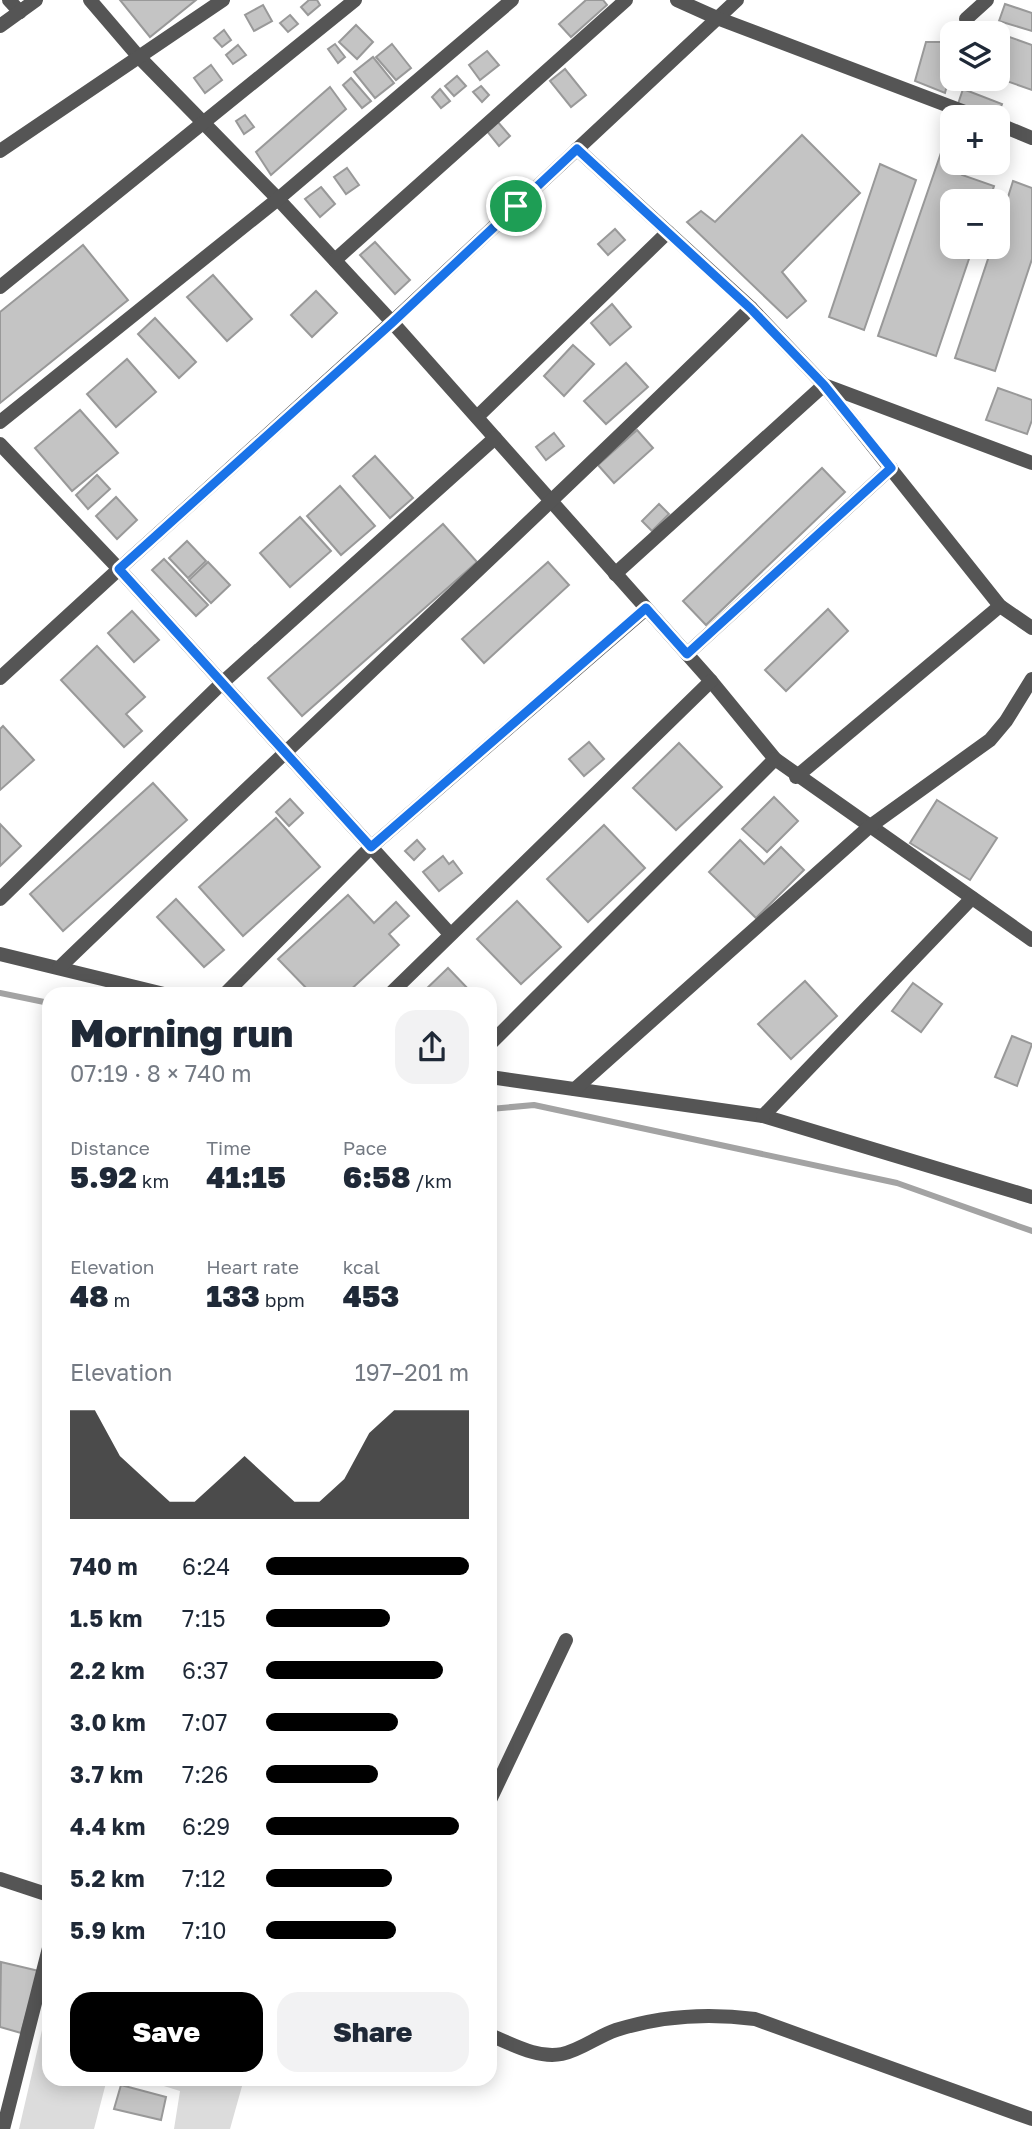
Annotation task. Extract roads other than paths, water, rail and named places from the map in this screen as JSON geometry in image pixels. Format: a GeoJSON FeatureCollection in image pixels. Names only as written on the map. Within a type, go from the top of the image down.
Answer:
{"type":"FeatureCollection","features":[{"type":"Feature","properties":{"kind":"street"},"geometry":{"type":"LineString","coordinates":[[9,0],[20,12]]}},
{"type":"Feature","properties":{"kind":"street"},"geometry":{"type":"LineString","coordinates":[[0,26],[36,0]]}},
{"type":"Feature","properties":{"kind":"street"},"geometry":{"type":"LineString","coordinates":[[90,0],[138,56],[203,120],[393,322],[711,681],[775,759],[796,777],[1032,940]]}},
{"type":"Feature","properties":{"kind":"street"},"geometry":{"type":"LineString","coordinates":[[0,151],[223,0]]}},
{"type":"Feature","properties":{"kind":"street"},"geometry":{"type":"LineString","coordinates":[[0,286],[355,0]]}},
{"type":"Feature","properties":{"kind":"street"},"geometry":{"type":"LineString","coordinates":[[0,422],[278,199],[512,0]]}},
{"type":"Feature","properties":{"kind":"street"},"geometry":{"type":"LineString","coordinates":[[335,260],[626,0]]}},
{"type":"Feature","properties":{"kind":"street"},"geometry":{"type":"LineString","coordinates":[[677,0],[716,18],[946,105]]}},
{"type":"Feature","properties":{"kind":"street"},"geometry":{"type":"LineString","coordinates":[[0,678],[393,322],[737,0]]}},
{"type":"Feature","properties":{"kind":"street"},"geometry":{"type":"LineString","coordinates":[[966,19],[986,0]]}},
{"type":"Feature","properties":{"kind":"street"},"geometry":{"type":"LineString","coordinates":[[1010,129],[1032,138]]}},
{"type":"Feature","properties":{"kind":"street"},"geometry":{"type":"LineString","coordinates":[[577,149],[751,309],[824,385],[1000,606],[1032,628]]}},
{"type":"Feature","properties":{"kind":"street"},"geometry":{"type":"LineString","coordinates":[[477,417],[668,232]]}},
{"type":"Feature","properties":{"kind":"street"},"geometry":{"type":"LineString","coordinates":[[59,968],[285,749],[552,503],[751,309]]}},
{"type":"Feature","properties":{"kind":"street"},"geometry":{"type":"LineString","coordinates":[[824,385],[1032,462]]}},
{"type":"Feature","properties":{"kind":"street"},"geometry":{"type":"LineString","coordinates":[[615,574],[824,385]]}},
{"type":"Feature","properties":{"kind":"street"},"geometry":{"type":"LineString","coordinates":[[0,899],[222,683],[495,438]]}},
{"type":"Feature","properties":{"kind":"street"},"geometry":{"type":"LineString","coordinates":[[0,444],[285,749],[450,934]]}},
{"type":"Feature","properties":{"kind":"street"},"geometry":{"type":"LineString","coordinates":[[687,654],[891,468]]}},
{"type":"Feature","properties":{"kind":"street"},"geometry":{"type":"LineString","coordinates":[[796,777],[1000,606]]}},
{"type":"Feature","properties":{"kind":"street"},"geometry":{"type":"LineString","coordinates":[[232,987],[371,847],[646,608]]}},
{"type":"Feature","properties":{"kind":"street"},"geometry":{"type":"LineString","coordinates":[[575,1089],[869,827],[990,740],[1032,679]]}},
{"type":"Feature","properties":{"kind":"street"},"geometry":{"type":"LineString","coordinates":[[397,987],[711,681]]}},
{"type":"Feature","properties":{"kind":"street"},"geometry":{"type":"LineString","coordinates":[[497,1037],[775,759]]}},
{"type":"Feature","properties":{"kind":"street"},"geometry":{"type":"LineString","coordinates":[[763,1116],[972,898]]}},
{"type":"Feature","properties":{"kind":"street"},"geometry":{"type":"LineString","coordinates":[[0,954],[136,987]]}},
{"type":"Feature","properties":{"kind":"street"},"geometry":{"type":"LineString","coordinates":[[497,1078],[763,1116],[1032,1197]]}},
{"type":"Feature","properties":{"kind":"street"},"geometry":{"type":"LineString","coordinates":[[497,1785],[566,1640]]}},
{"type":"Feature","properties":{"kind":"street"},"geometry":{"type":"LineString","coordinates":[[0,1879],[42,1893]]}},
{"type":"Feature","properties":{"kind":"street"},"geometry":{"type":"LineString","coordinates":[[3,2129],[42,1976]]}},
{"type":"Feature","properties":{"kind":"street"},"geometry":{"type":"LineString","coordinates":[[497,2038],[537,2054],[561,2054],[617,2030],[660,2022],[714,2014],[755,2019],[1032,2119]]}},
{"type":"Feature","properties":{"kind":"waterway"},"geometry":{"type":"LineString","coordinates":[[0,993],[42,1002]]}},
{"type":"Feature","properties":{"kind":"waterway"},"geometry":{"type":"LineString","coordinates":[[497,1108],[534,1105],[897,1183],[1032,1231]]}}]}
